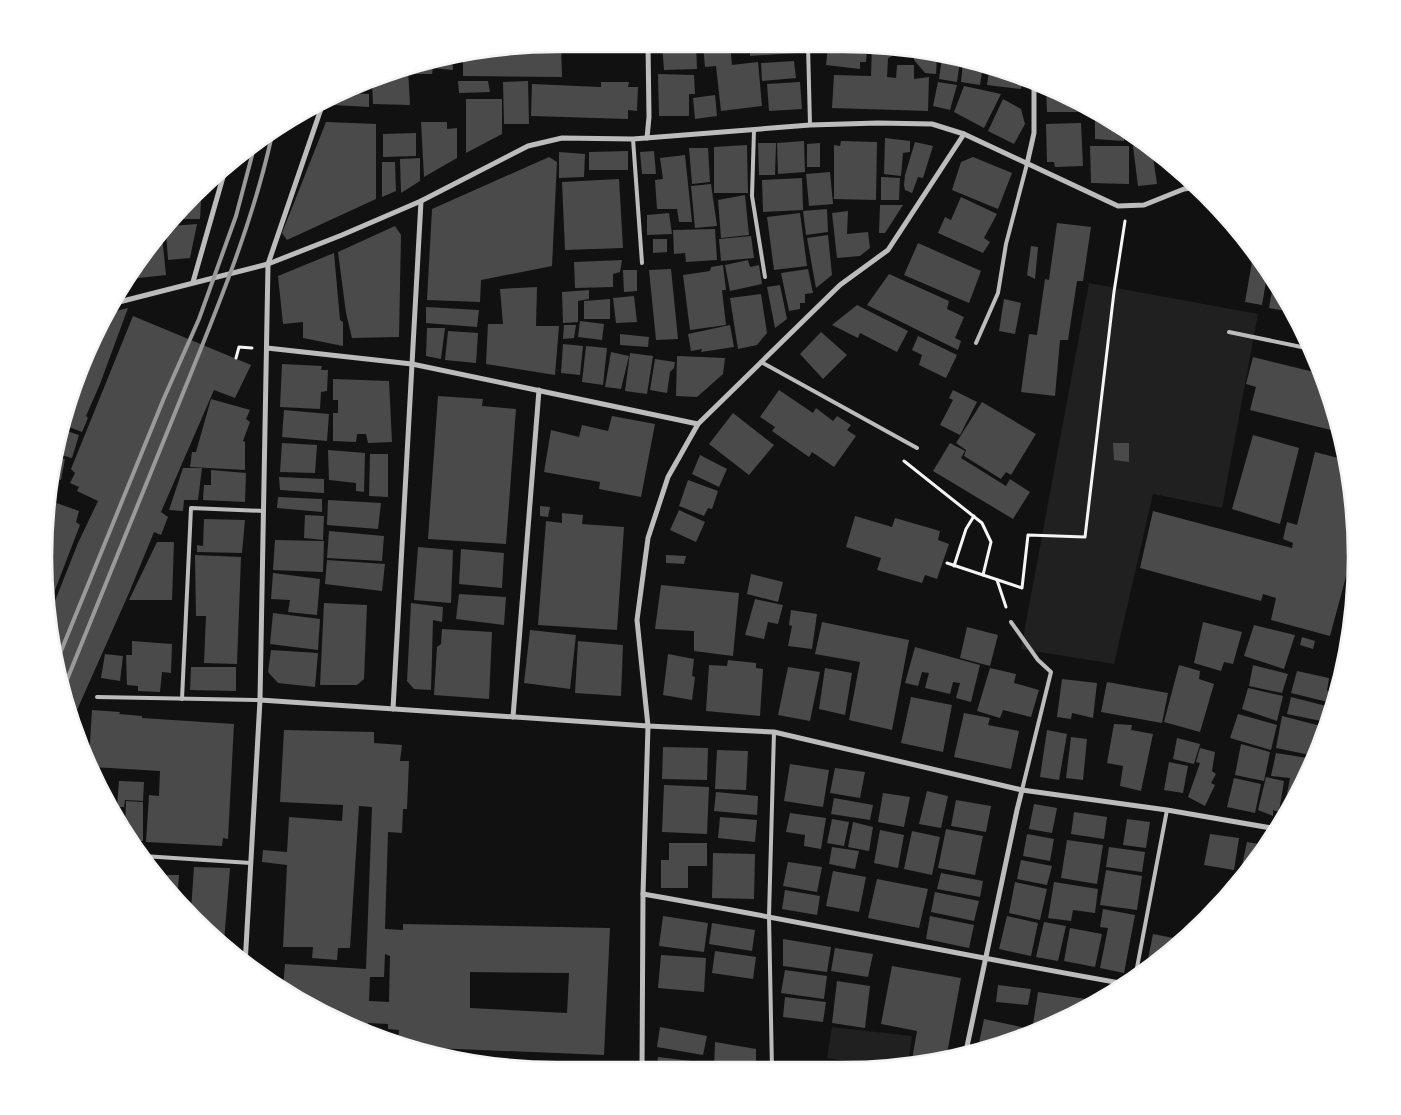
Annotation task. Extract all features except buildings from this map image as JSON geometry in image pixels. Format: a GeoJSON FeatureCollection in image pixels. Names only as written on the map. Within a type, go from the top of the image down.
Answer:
{"type":"FeatureCollection","features":[{"type":"Feature","properties":{"kind":"street"},"geometry":{"type":"LineString","coordinates":[[647,138],[649,117],[648,52]]}},
{"type":"Feature","properties":{"kind":"street"},"geometry":{"type":"LineString","coordinates":[[1027,164],[1034,133],[1034,90]]}},
{"type":"Feature","properties":{"kind":"street"},"geometry":{"type":"LineString","coordinates":[[246,954],[260,700],[268,264],[320,112]]}},
{"type":"Feature","properties":{"kind":"street"},"geometry":{"type":"LineString","coordinates":[[123,301],[268,264],[421,202],[528,146],[562,138],[633,139],[810,125],[932,124],[964,134],[1118,206],[1144,205],[1187,188]]}},
{"type":"Feature","properties":{"kind":"street"},"geometry":{"type":"LineString","coordinates":[[642,1062],[643,894],[648,726],[636,620],[648,538],[668,478],[698,424],[840,285],[888,250],[964,134]]}},
{"type":"Feature","properties":{"kind":"street"},"geometry":{"type":"LineString","coordinates":[[193,282],[222,181]]}},
{"type":"Feature","properties":{"kind":"street"},"geometry":{"type":"LineString","coordinates":[[393,709],[421,202]]}},
{"type":"Feature","properties":{"kind":"street"},"geometry":{"type":"LineString","coordinates":[[267,348],[412,364],[698,424]]}},
{"type":"Feature","properties":{"kind":"street"},"geometry":{"type":"LineString","coordinates":[[513,717],[539,390]]}},
{"type":"Feature","properties":{"kind":"street"},"geometry":{"type":"LineString","coordinates":[[260,700],[648,726],[774,732],[1022,790],[1167,810],[1270,828]]}},
{"type":"Feature","properties":{"kind":"street"},"geometry":{"type":"LineString","coordinates":[[966,1047],[1022,790]]}},
{"type":"Feature","properties":{"kind":"street"},"geometry":{"type":"LineString","coordinates":[[643,894],[1116,982]]}},
{"type":"Feature","properties":{"kind":"lane"},"geometry":{"type":"LineString","coordinates":[[808,52],[810,125]]}},
{"type":"Feature","properties":{"kind":"lane"},"geometry":{"type":"LineString","coordinates":[[754,130],[752,196],[766,277]]}},
{"type":"Feature","properties":{"kind":"lane"},"geometry":{"type":"LineString","coordinates":[[633,139],[642,263]]}},
{"type":"Feature","properties":{"kind":"lane"},"geometry":{"type":"LineString","coordinates":[[976,344],[998,293],[1006,244],[1027,164]]}},
{"type":"Feature","properties":{"kind":"lane"},"geometry":{"type":"LineString","coordinates":[[1229,332],[1302,347]]}},
{"type":"Feature","properties":{"kind":"lane"},"geometry":{"type":"LineString","coordinates":[[761,362],[917,448]]}},
{"type":"Feature","properties":{"kind":"lane"},"geometry":{"type":"LineString","coordinates":[[182,699],[190,508],[264,511]]}},
{"type":"Feature","properties":{"kind":"lane"},"geometry":{"type":"LineString","coordinates":[[1011,622],[1038,660],[1051,672],[1022,790]]}},
{"type":"Feature","properties":{"kind":"lane"},"geometry":{"type":"LineString","coordinates":[[97,697],[260,700]]}},
{"type":"Feature","properties":{"kind":"lane"},"geometry":{"type":"LineString","coordinates":[[772,1062],[769,916],[774,732]]}},
{"type":"Feature","properties":{"kind":"lane"},"geometry":{"type":"LineString","coordinates":[[1137,968],[1167,810]]}},
{"type":"Feature","properties":{"kind":"lane"},"geometry":{"type":"LineString","coordinates":[[151,857],[250,863]]}},
{"type":"Feature","properties":{"kind":"path"},"geometry":{"type":"LineString","coordinates":[[947,563],[1022,588],[1028,535],[1085,537],[1114,292],[1128,206]]}},
{"type":"Feature","properties":{"kind":"path"},"geometry":{"type":"LineString","coordinates":[[903,460],[982,523],[991,542],[983,575]]}},
{"type":"Feature","properties":{"kind":"path"},"geometry":{"type":"LineString","coordinates":[[954,566],[966,529],[974,516]]}},
{"type":"Feature","properties":{"kind":"path"},"geometry":{"type":"LineString","coordinates":[[997,580],[1011,622]]}},
{"type":"Feature","properties":{"kind":"shaded area"},"geometry":{"type":"Polygon","coordinates":[[[1089,283],[1258,314],[1222,508],[1153,494],[1114,664],[1021,649],[1089,283]]]}},
{"type":"Feature","properties":{"kind":"shaded area"},"geometry":{"type":"Polygon","coordinates":[[[832,1027],[912,1036],[909,1058],[852,1062],[827,1058],[832,1027]]]}},
{"type":"Feature","properties":{"kind":"railway"},"geometry":{"type":"LineString","coordinates":[[68,678],[231,271],[254,203],[270,143]]}},
{"type":"Feature","properties":{"kind":"railway"},"geometry":{"type":"LineString","coordinates":[[61,651],[164,398],[199,319],[236,216],[252,156]]}}]}
